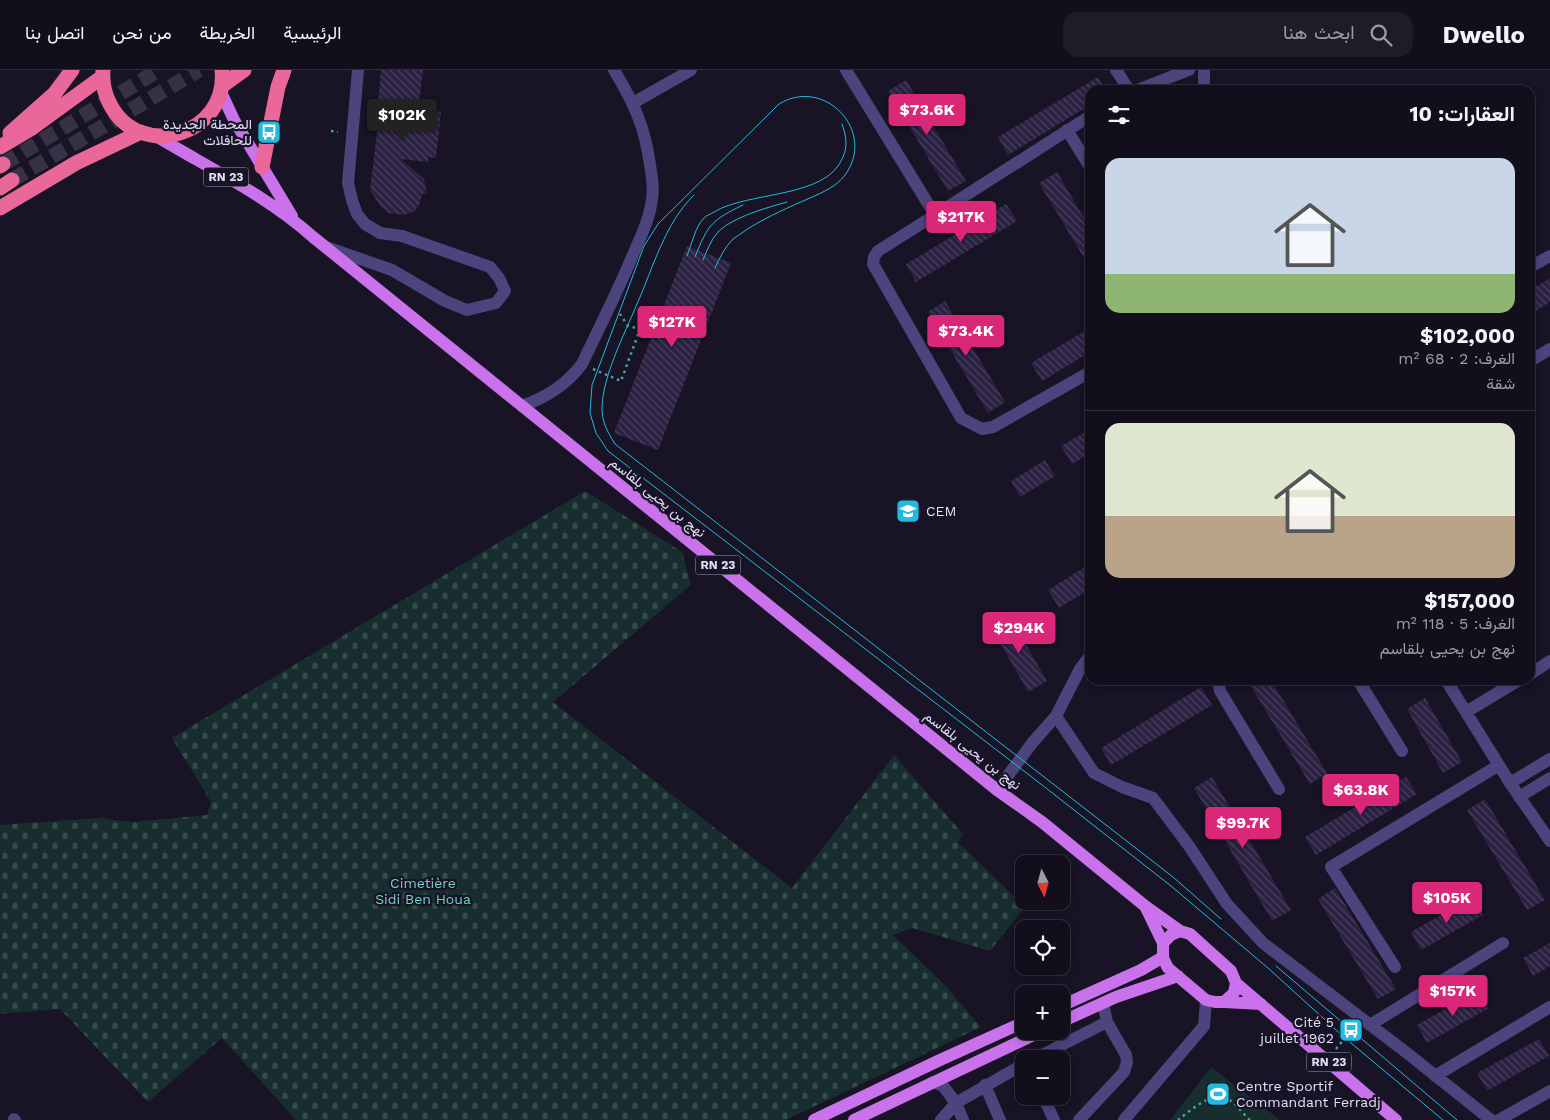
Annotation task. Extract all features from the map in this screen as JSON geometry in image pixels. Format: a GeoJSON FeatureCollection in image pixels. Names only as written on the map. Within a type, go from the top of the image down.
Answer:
{"type":"FeatureCollection","features":[{"type":"Feature","properties":{"kind":"highway"},"geometry":{"type":"LineString","coordinates":[[0,141],[55,93],[72,70]]}},
{"type":"Feature","properties":{"kind":"highway"},"geometry":{"type":"LineString","coordinates":[[222,70],[222,89]]}},
{"type":"Feature","properties":{"kind":"highway"},"geometry":{"type":"LineString","coordinates":[[103,73],[105,94],[113,110],[126,124],[141,132],[156,136],[172,136],[186,132],[198,125],[209,115],[222,89],[244,70]]}},
{"type":"Feature","properties":{"kind":"highway"},"geometry":{"type":"LineString","coordinates":[[262,167],[278,87],[284,70]]}},
{"type":"Feature","properties":{"kind":"highway"},"geometry":{"type":"LineString","coordinates":[[0,147],[39,123],[103,73]]}},
{"type":"Feature","properties":{"kind":"highway"},"geometry":{"type":"LineString","coordinates":[[0,208],[76,163],[141,132]]}},
{"type":"Feature","properties":{"kind":"main road","name":"نهج بن يحيى بلقاسم"},"geometry":{"type":"LineString","coordinates":[[222,89],[234,120],[294,221]]}},
{"type":"Feature","properties":{"kind":"main road","name":"نهج بن يحيى بلقاسم"},"geometry":{"type":"LineString","coordinates":[[156,136],[242,186],[294,221],[997,790],[1042,822],[1145,906],[1180,931],[1190,934],[1231,971],[1236,983]]}},
{"type":"Feature","properties":{"kind":"main road","name":"نهج بن يحيى بلقاسم"},"geometry":{"type":"LineString","coordinates":[[1145,906],[1163,943]]}},
{"type":"Feature","properties":{"kind":"main road"},"geometry":{"type":"LineString","coordinates":[[1180,931],[1171,935],[1163,943],[1163,957],[1168,968],[1206,1000],[1261,1004]]}},
{"type":"Feature","properties":{"kind":"main road"},"geometry":{"type":"LineString","coordinates":[[1070,1002],[1141,970],[1163,957]]}},
{"type":"Feature","properties":{"kind":"main road"},"geometry":{"type":"LineString","coordinates":[[1070,1018],[1136,989],[1178,976]]}},
{"type":"Feature","properties":{"kind":"main road"},"geometry":{"type":"LineString","coordinates":[[1224,1002],[1234,993],[1236,983]]}},
{"type":"Feature","properties":{"kind":"main road","name":"RN 23"},"geometry":{"type":"LineString","coordinates":[[1236,983],[1396,1120]]}},
{"type":"Feature","properties":{"kind":"main road"},"geometry":{"type":"LineString","coordinates":[[814,1120],[1015,1026]]}},
{"type":"Feature","properties":{"kind":"main road"},"geometry":{"type":"LineString","coordinates":[[854,1120],[1023,1040]]}},
{"type":"Feature","properties":{"kind":"street"},"geometry":{"type":"LineString","coordinates":[[324,247],[357,256],[392,270],[445,301],[467,310],[496,303],[505,291],[499,278],[490,267],[402,236],[380,233],[365,224],[357,214],[348,183],[358,70]]}},
{"type":"Feature","properties":{"kind":"street"},"geometry":{"type":"LineString","coordinates":[[522,406],[552,393],[575,373],[582,364],[627,269],[646,222],[652,199],[652,179],[648,153],[641,122],[633,103],[614,70]]}},
{"type":"Feature","properties":{"kind":"street"},"geometry":{"type":"LineString","coordinates":[[633,103],[691,70]]}},
{"type":"Feature","properties":{"kind":"street"},"geometry":{"type":"LineString","coordinates":[[846,70],[935,215]]}},
{"type":"Feature","properties":{"kind":"street"},"geometry":{"type":"LineString","coordinates":[[1116,70],[1126,85]]}},
{"type":"Feature","properties":{"kind":"street"},"geometry":{"type":"LineString","coordinates":[[1149,85],[1189,70]]}},
{"type":"Feature","properties":{"kind":"street"},"geometry":{"type":"LineString","coordinates":[[1204,70],[1204,85]]}},
{"type":"Feature","properties":{"kind":"street"},"geometry":{"type":"LineString","coordinates":[[1085,119],[878,251],[874,257],[874,264],[961,418],[982,428],[993,427],[1085,375]]}},
{"type":"Feature","properties":{"kind":"street"},"geometry":{"type":"LineString","coordinates":[[1067,130],[1085,159]]}},
{"type":"Feature","properties":{"kind":"street"},"geometry":{"type":"LineString","coordinates":[[1535,264],[1550,256]]}},
{"type":"Feature","properties":{"kind":"street"},"geometry":{"type":"LineString","coordinates":[[1535,357],[1550,349]]}},
{"type":"Feature","properties":{"kind":"street"},"geometry":{"type":"LineString","coordinates":[[997,790],[1033,742],[1056,716],[1085,662]]}},
{"type":"Feature","properties":{"kind":"street"},"geometry":{"type":"LineString","coordinates":[[1535,671],[1550,662]]}},
{"type":"Feature","properties":{"kind":"street"},"geometry":{"type":"LineString","coordinates":[[1219,685],[1220,691],[1278,789]]}},
{"type":"Feature","properties":{"kind":"street"},"geometry":{"type":"LineString","coordinates":[[1361,685],[1402,751]]}},
{"type":"Feature","properties":{"kind":"street"},"geometry":{"type":"LineString","coordinates":[[1449,685],[1499,766],[1550,841]]}},
{"type":"Feature","properties":{"kind":"street"},"geometry":{"type":"LineString","coordinates":[[1466,712],[1511,685]]}},
{"type":"Feature","properties":{"kind":"street"},"geometry":{"type":"LineString","coordinates":[[1056,716],[1094,773],[1122,787],[1154,798],[1189,846],[1227,904],[1263,943],[1491,1120]]}},
{"type":"Feature","properties":{"kind":"street"},"geometry":{"type":"LineString","coordinates":[[1510,783],[1550,759]]}},
{"type":"Feature","properties":{"kind":"street"},"geometry":{"type":"LineString","coordinates":[[1395,967],[1331,867],[1499,766]]}},
{"type":"Feature","properties":{"kind":"street"},"geometry":{"type":"LineString","coordinates":[[1519,796],[1550,778]]}},
{"type":"Feature","properties":{"kind":"street"},"geometry":{"type":"LineString","coordinates":[[1370,1026],[1503,943]]}},
{"type":"Feature","properties":{"kind":"street"},"geometry":{"type":"LineString","coordinates":[[1124,1120],[1204,1026],[1206,1000]]}},
{"type":"Feature","properties":{"kind":"street"},"geometry":{"type":"LineString","coordinates":[[1079,1120],[1124,1072],[1126,1054],[1107,1022],[1103,1002]]}},
{"type":"Feature","properties":{"kind":"street"},"geometry":{"type":"LineString","coordinates":[[1434,1076],[1550,1007]]}},
{"type":"Feature","properties":{"kind":"street"},"geometry":{"type":"LineString","coordinates":[[1052,1050],[1107,1022]]}},
{"type":"Feature","properties":{"kind":"street"},"geometry":{"type":"LineString","coordinates":[[941,1120],[956,1103],[1015,1069]]}},
{"type":"Feature","properties":{"kind":"street"},"geometry":{"type":"LineString","coordinates":[[933,1082],[943,1086],[956,1103],[963,1120]]}},
{"type":"Feature","properties":{"kind":"street"},"geometry":{"type":"LineString","coordinates":[[985,1085],[1000,1120]]}},
{"type":"Feature","properties":{"kind":"street"},"geometry":{"type":"LineString","coordinates":[[1499,1120],[1550,1091]]}},
{"type":"Feature","properties":{"kind":"street"},"geometry":{"type":"LineString","coordinates":[[1047,1105],[1054,1120]]}},
{"type":"Feature","properties":{"kind":"path"},"geometry":{"type":"LineString","coordinates":[[331,131],[338,132]]}},
{"type":"Feature","properties":{"kind":"path"},"geometry":{"type":"LineString","coordinates":[[582,364],[621,381],[640,329],[628,326],[619,312]]}},
{"type":"Feature","properties":{"kind":"path"},"geometry":{"type":"LineString","coordinates":[[1336,1049],[1345,1038]]}},
{"type":"Feature","properties":{"kind":"path"},"geometry":{"type":"LineString","coordinates":[[1178,1120],[1207,1100],[1219,1097],[1228,1099],[1250,1120]]}},
{"type":"Feature","properties":{"kind":"green space","name":"Cimetière Sidi Ben Houa"},"geometry":{"type":"Polygon","coordinates":[[[585,491],[682,552],[691,585],[553,702],[792,888],[894,755],[963,834],[958,842],[1015,897],[1015,910],[1023,910],[990,951],[912,928],[893,935],[944,984],[981,1027],[786,1120],[296,1120],[222,1038],[148,1102],[60,1009],[0,1014],[0,825],[99,818],[130,822],[207,815],[211,802],[172,738],[585,491]]]}},
{"type":"Feature","properties":{"kind":"green space","name":"Centre Sportif Commandant Ferradj"},"geometry":{"type":"Polygon","coordinates":[[[1211,1067],[1280,1120],[1170,1120],[1211,1067]]]}},
{"type":"Feature","properties":{"kind":"building"},"geometry":{"type":"Polygon","coordinates":[[[381,70],[423,70],[419,105],[436,106],[436,111],[441,112],[436,158],[428,157],[428,162],[401,159],[424,179],[427,193],[422,194],[415,211],[404,215],[388,213],[381,207],[370,190],[380,109],[378,105],[381,70]]]}},
{"type":"Feature","properties":{"kind":"building"},"geometry":{"type":"Polygon","coordinates":[[[1098,77],[1103,85],[1085,85],[1085,108],[1008,155],[998,137],[1098,77]]]}},
{"type":"Feature","properties":{"kind":"building"},"geometry":{"type":"Polygon","coordinates":[[[906,80],[966,181],[948,191],[888,91],[906,80]]]}},
{"type":"Feature","properties":{"kind":"building"},"geometry":{"type":"Polygon","coordinates":[[[1057,172],[1085,220],[1085,260],[1039,183],[1057,172]]]}},
{"type":"Feature","properties":{"kind":"building"},"geometry":{"type":"Polygon","coordinates":[[[1006,204],[1017,221],[916,282],[906,264],[1006,204]]]}},
{"type":"Feature","properties":{"kind":"building"},"geometry":{"type":"Polygon","coordinates":[[[687,246],[731,263],[658,450],[614,433],[687,246]]]}},
{"type":"Feature","properties":{"kind":"building"},"geometry":{"type":"Polygon","coordinates":[[[1550,278],[1550,302],[1535,312],[1535,287],[1550,278]]]}},
{"type":"Feature","properties":{"kind":"building"},"geometry":{"type":"Polygon","coordinates":[[[945,301],[1005,402],[988,413],[928,312],[945,301]]]}},
{"type":"Feature","properties":{"kind":"building"},"geometry":{"type":"Polygon","coordinates":[[[1085,331],[1085,355],[1042,381],[1031,363],[1085,331]]]}},
{"type":"Feature","properties":{"kind":"building"},"geometry":{"type":"Polygon","coordinates":[[[1085,432],[1085,456],[1072,464],[1061,446],[1085,432]]]}},
{"type":"Feature","properties":{"kind":"building"},"geometry":{"type":"Polygon","coordinates":[[[1045,460],[1055,476],[1020,497],[1011,481],[1045,460]]]}},
{"type":"Feature","properties":{"kind":"building"},"geometry":{"type":"Polygon","coordinates":[[[1085,567],[1085,592],[1059,608],[1048,590],[1085,567]]]}},
{"type":"Feature","properties":{"kind":"building"},"geometry":{"type":"Polygon","coordinates":[[[1010,617],[1047,681],[1028,692],[991,627],[1010,617]]]}},
{"type":"Feature","properties":{"kind":"building"},"geometry":{"type":"Polygon","coordinates":[[[1250,685],[1274,685],[1327,773],[1310,784],[1250,685]]]}},
{"type":"Feature","properties":{"kind":"building"},"geometry":{"type":"Polygon","coordinates":[[[1201,687],[1212,705],[1111,765],[1101,748],[1201,687]]]}},
{"type":"Feature","properties":{"kind":"building"},"geometry":{"type":"Polygon","coordinates":[[[1425,698],[1462,762],[1443,773],[1407,709],[1425,698]]]}},
{"type":"Feature","properties":{"kind":"building"},"geometry":{"type":"Polygon","coordinates":[[[1212,777],[1291,910],[1272,921],[1194,788],[1212,777]]]}},
{"type":"Feature","properties":{"kind":"building"},"geometry":{"type":"Polygon","coordinates":[[[1406,777],[1417,794],[1316,855],[1305,837],[1406,777]]]}},
{"type":"Feature","properties":{"kind":"building"},"geometry":{"type":"Polygon","coordinates":[[[1485,799],[1545,900],[1527,910],[1467,810],[1485,799]]]}},
{"type":"Feature","properties":{"kind":"building"},"geometry":{"type":"Polygon","coordinates":[[[1335,888],[1396,989],[1378,999],[1318,899],[1335,888]]]}},
{"type":"Feature","properties":{"kind":"building"},"geometry":{"type":"Polygon","coordinates":[[[1473,897],[1483,915],[1421,950],[1411,932],[1473,897]]]}},
{"type":"Feature","properties":{"kind":"building"},"geometry":{"type":"Polygon","coordinates":[[[1550,943],[1550,966],[1533,976],[1523,958],[1550,943]]]}},
{"type":"Feature","properties":{"kind":"building"},"geometry":{"type":"Polygon","coordinates":[[[1479,990],[1489,1008],[1427,1043],[1417,1025],[1479,990]]]}},
{"type":"Feature","properties":{"kind":"building"},"geometry":{"type":"Polygon","coordinates":[[[1539,1039],[1549,1056],[1487,1091],[1477,1073],[1539,1039]]]}},
{"type":"Feature","properties":{"kind":"tunnel"},"geometry":{"type":"LineString","coordinates":[[3,164],[159,70]]}},
{"type":"Feature","properties":{"kind":"tunnel"},"geometry":{"type":"LineString","coordinates":[[12,180],[199,70]]}},
{"type":"Feature","properties":{"kind":"tram line"},"geometry":{"type":"LineString","coordinates":[[715,268],[725,249],[735,238],[779,212],[829,189],[845,175],[853,158],[855,142],[850,126],[841,113],[829,103],[813,97],[796,97],[779,104],[658,224],[644,246],[592,385],[590,413],[596,433],[608,451],[1171,886],[1268,968],[1345,1038],[1443,1120]]}},
{"type":"Feature","properties":{"kind":"tram line"},"geometry":{"type":"LineString","coordinates":[[687,256],[698,226],[708,215],[729,205],[746,200],[804,187],[821,180],[834,171],[846,149],[842,124]]}},
{"type":"Feature","properties":{"kind":"tram line"},"geometry":{"type":"LineString","coordinates":[[694,195],[684,206],[667,232],[610,369],[603,396],[602,414],[615,444],[1173,877],[1221,919]]}},
{"type":"Feature","properties":{"kind":"tram line"},"geometry":{"type":"LineString","coordinates":[[703,260],[713,238],[724,227],[750,214],[787,202]]}},
{"type":"Feature","properties":{"kind":"tram line"},"geometry":{"type":"LineString","coordinates":[[695,257],[712,224],[743,205]]}},
{"type":"Feature","properties":{"kind":"tram line"},"geometry":{"type":"LineString","coordinates":[[1276,966],[1457,1120]]}},
{"type":"Feature","properties":{"kind":"place","name":"المحطة الجديدة للحافلات"},"geometry":{"type":"Point","coordinates":[269,132]}},
{"type":"Feature","properties":{"kind":"place","name":"CEM"},"geometry":{"type":"Point","coordinates":[908,511]}},
{"type":"Feature","properties":{"kind":"place","name":"Cité 5 juillet 1962"},"geometry":{"type":"Point","coordinates":[1351,1030]}},
{"type":"Feature","properties":{"kind":"place","name":"Centre Sportif Commandant Ferradj"},"geometry":{"type":"Point","coordinates":[1218,1094]}}]}
